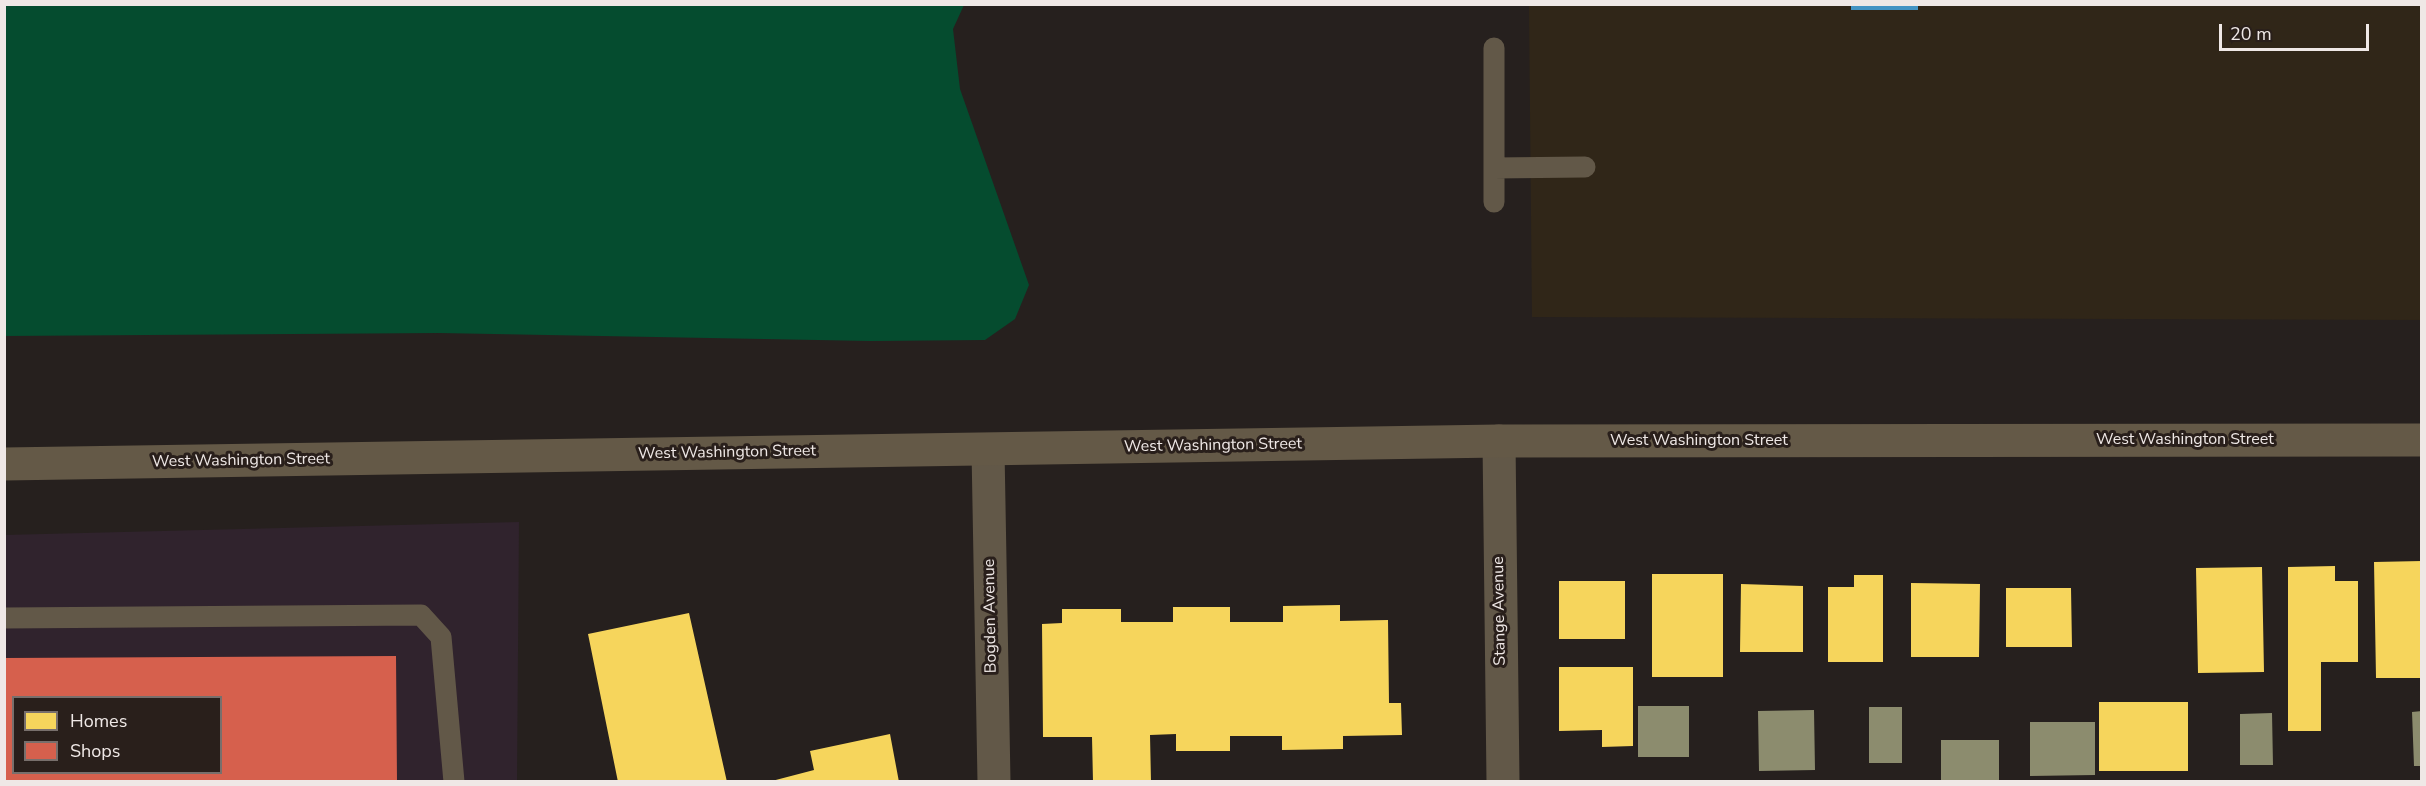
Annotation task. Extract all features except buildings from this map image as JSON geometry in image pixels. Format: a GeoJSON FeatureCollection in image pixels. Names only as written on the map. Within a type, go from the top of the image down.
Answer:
{"type":"FeatureCollection","features":[{"type":"Feature","properties":{"kind":"street","name":"West Washington Street"},"geometry":{"type":"LineString","coordinates":[[4,464],[1499,441],[2421,440]]}},
{"type":"Feature","properties":{"kind":"street","name":"Stange Avenue"},"geometry":{"type":"LineString","coordinates":[[1499,441],[1503,782]]}},
{"type":"Feature","properties":{"kind":"street","name":"Bogden Avenue"},"geometry":{"type":"LineString","coordinates":[[988,450],[994,782]]}},
{"type":"Feature","properties":{"kind":"lane"},"geometry":{"type":"LineString","coordinates":[[1494,48],[1494,202]]}},
{"type":"Feature","properties":{"kind":"lane"},"geometry":{"type":"LineString","coordinates":[[1494,168],[1585,167]]}},
{"type":"Feature","properties":{"kind":"lane"},"geometry":{"type":"LineString","coordinates":[[4,618],[421,615],[441,637],[454,782]]}},
{"type":"Feature","properties":{"kind":"shaded area"},"geometry":{"type":"Polygon","coordinates":[[[1529,5],[2421,5],[2421,320],[1532,317],[1529,5]]]}},
{"type":"Feature","properties":{"kind":"shaded area"},"geometry":{"type":"Polygon","coordinates":[[[519,522],[517,781],[5,781],[4,535],[519,522]]]}},
{"type":"Feature","properties":{"kind":"green space"},"geometry":{"type":"Polygon","coordinates":[[[4,5],[964,5],[953,29],[960,89],[1029,285],[1015,319],[985,340],[871,341],[439,333],[5,336],[4,5]]]}}]}
